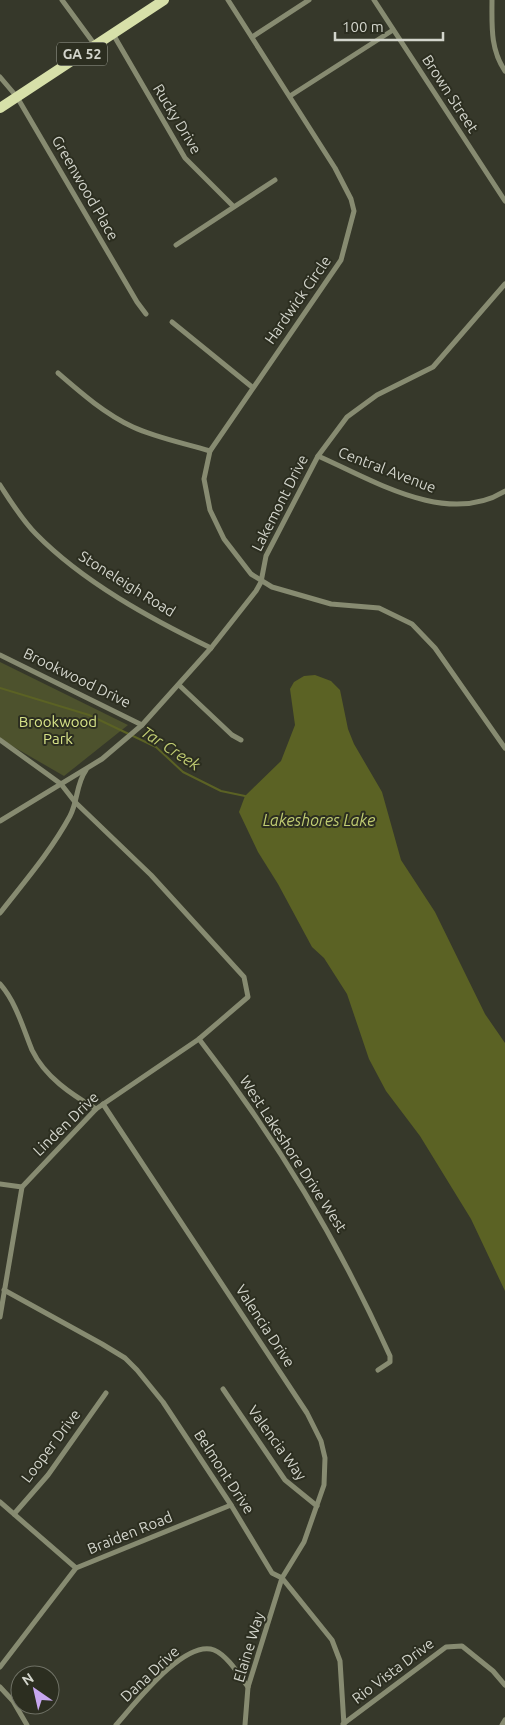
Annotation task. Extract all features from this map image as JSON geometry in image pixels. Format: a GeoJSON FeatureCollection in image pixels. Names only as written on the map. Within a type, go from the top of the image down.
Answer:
{"type":"FeatureCollection","features":[{"type":"Feature","properties":{"kind":"main road","name":"GA 52"},"geometry":{"type":"LineString","coordinates":[[0,108],[164,0]]}},
{"type":"Feature","properties":{"kind":"street"},"geometry":{"type":"LineString","coordinates":[[62,0],[95,46]]}},
{"type":"Feature","properties":{"kind":"street","name":"Hardwick Circle"},"geometry":{"type":"LineString","coordinates":[[228,0],[335,168],[351,199],[354,212],[341,260],[210,450],[204,479],[206,496],[216,525],[236,556],[261,582]]}},
{"type":"Feature","properties":{"kind":"street"},"geometry":{"type":"LineString","coordinates":[[252,38],[309,0]]}},
{"type":"Feature","properties":{"kind":"street","name":"Brown Street"},"geometry":{"type":"LineString","coordinates":[[374,0],[505,201]]}},
{"type":"Feature","properties":{"kind":"street"},"geometry":{"type":"LineString","coordinates":[[492,0],[492,40],[500,64],[505,71]]}},
{"type":"Feature","properties":{"kind":"street"},"geometry":{"type":"LineString","coordinates":[[290,96],[393,30]]}},
{"type":"Feature","properties":{"kind":"street","name":"Rucky Drive"},"geometry":{"type":"LineString","coordinates":[[113,34],[185,158],[233,206]]}},
{"type":"Feature","properties":{"kind":"street","name":"Greenwood Place"},"geometry":{"type":"LineString","coordinates":[[0,77],[17,96],[146,314]]}},
{"type":"Feature","properties":{"kind":"street"},"geometry":{"type":"LineString","coordinates":[[176,245],[275,180]]}},
{"type":"Feature","properties":{"kind":"street","name":"Lakemont Drive"},"geometry":{"type":"LineString","coordinates":[[0,821],[102,759],[142,725],[211,648],[256,591],[261,582],[266,556],[318,456],[347,417],[360,405],[392,387],[420,376],[438,362],[505,284]]}},
{"type":"Feature","properties":{"kind":"street"},"geometry":{"type":"LineString","coordinates":[[172,322],[252,387]]}},
{"type":"Feature","properties":{"kind":"street"},"geometry":{"type":"LineString","coordinates":[[58,373],[104,409],[134,427],[210,450]]}},
{"type":"Feature","properties":{"kind":"street","name":"Central Avenue"},"geometry":{"type":"LineString","coordinates":[[318,456],[412,496],[432,502],[464,505],[488,500],[505,491]]}},
{"type":"Feature","properties":{"kind":"street","name":"Stoneleigh Road"},"geometry":{"type":"LineString","coordinates":[[0,485],[35,533],[67,562],[113,594],[211,648]]}},
{"type":"Feature","properties":{"kind":"street"},"geometry":{"type":"LineString","coordinates":[[261,582],[331,604],[379,608],[412,624],[435,648],[505,748]]}},
{"type":"Feature","properties":{"kind":"street","name":"Brookwood Drive"},"geometry":{"type":"LineString","coordinates":[[0,655],[142,725]]}},
{"type":"Feature","properties":{"kind":"street"},"geometry":{"type":"LineString","coordinates":[[179,685],[232,735],[241,740]]}},
{"type":"Feature","properties":{"kind":"street"},"geometry":{"type":"LineString","coordinates":[[0,740],[61,784],[76,804],[151,875],[244,977],[248,998],[200,1039]]}},
{"type":"Feature","properties":{"kind":"street"},"geometry":{"type":"LineString","coordinates":[[0,913],[58,839],[76,804],[78,787],[87,768]]}},
{"type":"Feature","properties":{"kind":"street"},"geometry":{"type":"LineString","coordinates":[[0,984],[15,1008],[33,1052],[50,1077],[73,1096],[96,1109]]}},
{"type":"Feature","properties":{"kind":"street","name":"Linden Drive"},"geometry":{"type":"LineString","coordinates":[[22,1187],[96,1109],[200,1039]]}},
{"type":"Feature","properties":{"kind":"street","name":"West Lakeshore Drive West"},"geometry":{"type":"LineString","coordinates":[[200,1039],[242,1094],[277,1146],[338,1248],[390,1356],[390,1362],[378,1370]]}},
{"type":"Feature","properties":{"kind":"street","name":"Valencia Drive"},"geometry":{"type":"LineString","coordinates":[[103,1104],[226,1288],[310,1420],[321,1441],[325,1458],[324,1485],[304,1542],[282,1578]]}},
{"type":"Feature","properties":{"kind":"street"},"geometry":{"type":"LineString","coordinates":[[0,1184],[22,1187],[0,1317]]}},
{"type":"Feature","properties":{"kind":"street","name":"Belmont Drive"},"geometry":{"type":"LineString","coordinates":[[4,1290],[125,1358],[163,1402],[272,1573],[282,1578],[332,1640],[340,1661],[343,1724]]}},
{"type":"Feature","properties":{"kind":"street","name":"Valencia Way"},"geometry":{"type":"LineString","coordinates":[[223,1389],[285,1480],[317,1506]]}},
{"type":"Feature","properties":{"kind":"street","name":"Looper Drive"},"geometry":{"type":"LineString","coordinates":[[14,1514],[48,1475],[106,1392]]}},
{"type":"Feature","properties":{"kind":"street","name":"Braiden Road"},"geometry":{"type":"LineString","coordinates":[[0,1502],[76,1568],[231,1506]]}},
{"type":"Feature","properties":{"kind":"street"},"geometry":{"type":"LineString","coordinates":[[0,1667],[76,1568]]}},
{"type":"Feature","properties":{"kind":"street","name":"Elaine Way"},"geometry":{"type":"LineString","coordinates":[[245,1725],[248,1687],[282,1578]]}},
{"type":"Feature","properties":{"kind":"street","name":"Rio Vista Drive"},"geometry":{"type":"LineString","coordinates":[[343,1724],[446,1646],[462,1646],[493,1671],[505,1685]]}},
{"type":"Feature","properties":{"kind":"street","name":"Dana Drive"},"geometry":{"type":"LineString","coordinates":[[116,1725],[142,1696],[182,1657],[201,1649],[214,1650],[231,1665],[248,1687]]}},
{"type":"Feature","properties":{"kind":"street"},"geometry":{"type":"LineString","coordinates":[[0,1687],[13,1701],[27,1725]]}},
{"type":"Feature","properties":{"kind":"street"},"geometry":{"type":"LineString","coordinates":[[502,1725],[505,1720]]}},
{"type":"Feature","properties":{"kind":"green space","name":"Brookwood Park"},"geometry":{"type":"Polygon","coordinates":[[[0,662],[128,725],[64,776],[0,739],[0,662]]]}},
{"type":"Feature","properties":{"kind":"water","name":"Lakeshores Lake"},"geometry":{"type":"Polygon","coordinates":[[[315,675],[331,681],[340,690],[348,729],[354,744],[382,792],[401,860],[435,912],[485,1014],[505,1043],[505,1291],[471,1219],[420,1136],[386,1091],[369,1059],[347,994],[324,958],[312,947],[278,884],[258,852],[239,812],[245,796],[281,761],[295,725],[290,689],[294,682],[304,676],[315,675]]]}},
{"type":"Feature","properties":{"kind":"waterway","name":"Tar Creek"},"geometry":{"type":"LineString","coordinates":[[0,688],[89,715],[156,747],[183,772],[221,791],[245,796]]}}]}
